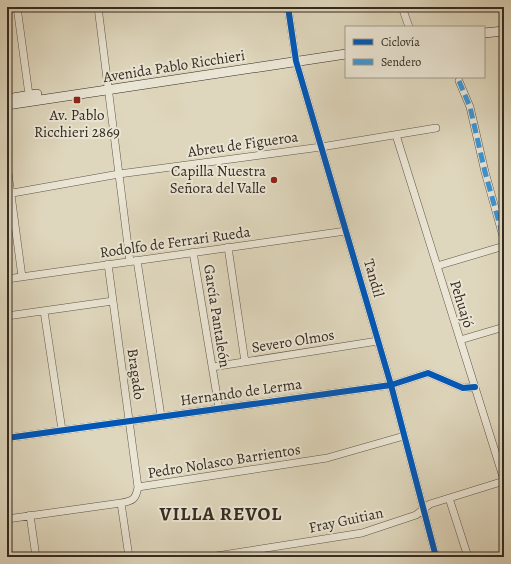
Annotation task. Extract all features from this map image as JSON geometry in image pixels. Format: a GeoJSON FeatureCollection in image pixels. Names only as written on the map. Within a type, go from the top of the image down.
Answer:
{"type":"FeatureCollection","features":[{"type":"Feature","properties":{"kind":"main road"},"geometry":{"type":"LineString","coordinates":[[485,29],[504,26]]}},
{"type":"Feature","properties":{"kind":"main road"},"geometry":{"type":"LineString","coordinates":[[485,33],[504,30]]}},
{"type":"Feature","properties":{"kind":"main road","name":"Avenida Pablo Ricchieri"},"geometry":{"type":"LineString","coordinates":[[296,59],[345,49]]}},
{"type":"Feature","properties":{"kind":"main road","name":"Avenida Pablo Ricchieri"},"geometry":{"type":"LineString","coordinates":[[7,99],[296,59],[345,54]]}},
{"type":"Feature","properties":{"kind":"main road","name":"Avenida Pablo Ricchieri"},"geometry":{"type":"LineString","coordinates":[[7,105],[109,86]]}},
{"type":"Feature","properties":{"kind":"street"},"geometry":{"type":"LineString","coordinates":[[17,7],[29,96]]}},
{"type":"Feature","properties":{"kind":"street"},"geometry":{"type":"LineString","coordinates":[[98,7],[119,174],[161,416]]}},
{"type":"Feature","properties":{"kind":"street","name":"Tandil"},"geometry":{"type":"LineString","coordinates":[[288,7],[296,59],[391,385],[436,557]]}},
{"type":"Feature","properties":{"kind":"street"},"geometry":{"type":"LineString","coordinates":[[402,7],[409,26]]}},
{"type":"Feature","properties":{"kind":"street"},"geometry":{"type":"LineString","coordinates":[[459,81],[472,114],[485,172],[504,240]]}},
{"type":"Feature","properties":{"kind":"street","name":"Abreu de Figueroa"},"geometry":{"type":"LineString","coordinates":[[9,194],[119,174],[321,147],[436,128]]}},
{"type":"Feature","properties":{"kind":"street","name":"Pehuajó"},"geometry":{"type":"LineString","coordinates":[[396,135],[504,481]]}},
{"type":"Feature","properties":{"kind":"street"},"geometry":{"type":"LineString","coordinates":[[7,165],[9,194],[22,276]]}},
{"type":"Feature","properties":{"kind":"street","name":"Rodolfo de Ferrari Rueda"},"geometry":{"type":"LineString","coordinates":[[7,279],[346,231]]}},
{"type":"Feature","properties":{"kind":"street"},"geometry":{"type":"LineString","coordinates":[[437,266],[504,246]]}},
{"type":"Feature","properties":{"kind":"street"},"geometry":{"type":"LineString","coordinates":[[228,247],[245,362]]}},
{"type":"Feature","properties":{"kind":"street","name":"García Pantaleón"},"geometry":{"type":"LineString","coordinates":[[193,252],[218,408]]}},
{"type":"Feature","properties":{"kind":"street","name":"Bragado"},"geometry":{"type":"LineString","coordinates":[[108,264],[138,487]]}},
{"type":"Feature","properties":{"kind":"street"},"geometry":{"type":"LineString","coordinates":[[7,316],[113,301]]}},
{"type":"Feature","properties":{"kind":"street"},"geometry":{"type":"LineString","coordinates":[[44,311],[62,430]]}},
{"type":"Feature","properties":{"kind":"street"},"geometry":{"type":"LineString","coordinates":[[460,340],[504,327]]}},
{"type":"Feature","properties":{"kind":"street","name":"Severo Olmos"},"geometry":{"type":"LineString","coordinates":[[212,367],[378,341]]}},
{"type":"Feature","properties":{"kind":"street","name":"Hernando de Lerma"},"geometry":{"type":"LineString","coordinates":[[7,438],[391,385],[428,373],[463,388],[475,387]]}},
{"type":"Feature","properties":{"kind":"street","name":"Pedro Nolasco Barrientos"},"geometry":{"type":"LineString","coordinates":[[7,518],[132,501],[137,496],[138,487],[327,458],[404,436]]}},
{"type":"Feature","properties":{"kind":"street","name":"Fray Guitian"},"geometry":{"type":"LineString","coordinates":[[210,557],[362,533],[416,515],[423,507],[504,481]]}},
{"type":"Feature","properties":{"kind":"street"},"geometry":{"type":"LineString","coordinates":[[449,498],[468,557]]}},
{"type":"Feature","properties":{"kind":"street"},"geometry":{"type":"LineString","coordinates":[[121,503],[129,557]]}},
{"type":"Feature","properties":{"kind":"street"},"geometry":{"type":"LineString","coordinates":[[30,515],[36,557]]}},
{"type":"Feature","properties":{"kind":"marked path"},"geometry":{"type":"LineString","coordinates":[[459,81],[470,107],[485,172],[504,240]]}},
{"type":"Feature","properties":{"kind":"cycle path"},"geometry":{"type":"LineString","coordinates":[[288,7],[296,61],[391,385],[436,557]]}},
{"type":"Feature","properties":{"kind":"cycle path"},"geometry":{"type":"LineString","coordinates":[[7,438],[391,385],[428,373],[463,388],[475,387]]}},
{"type":"Feature","properties":{"kind":"place","name":"Av. Pablo Ricchieri 2869"},"geometry":{"type":"Point","coordinates":[77,100]}},
{"type":"Feature","properties":{"kind":"place","name":"Capilla Nuestra Señora del Valle"},"geometry":{"type":"Point","coordinates":[274,180]}},
{"type":"Feature","properties":{"kind":"district","name":"VILLA REVOL"},"geometry":{"type":"Point","coordinates":[221,513]}}]}
